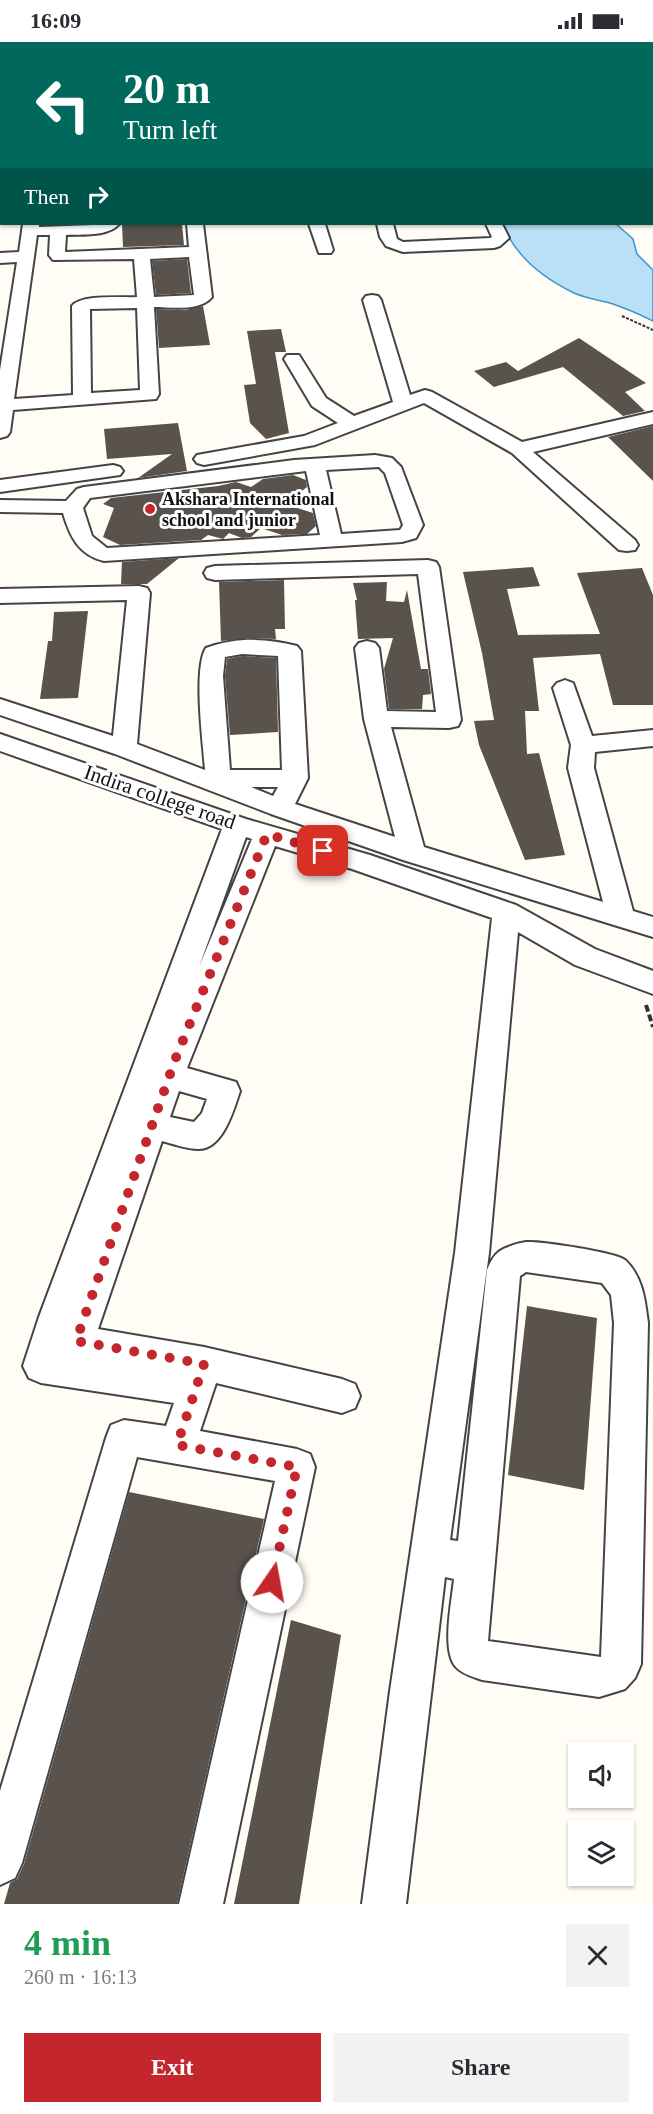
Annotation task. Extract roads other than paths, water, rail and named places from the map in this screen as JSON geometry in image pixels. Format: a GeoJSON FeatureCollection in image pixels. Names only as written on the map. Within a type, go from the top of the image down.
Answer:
{"type":"FeatureCollection","features":[{"type":"Feature","properties":{"kind":"street"},"geometry":{"type":"LineString","coordinates":[[0,432],[31,227],[58,230],[101,228],[108,225]]}},
{"type":"Feature","properties":{"kind":"street"},"geometry":{"type":"LineString","coordinates":[[82,399],[81,306],[85,304],[194,301],[203,297],[195,225]]}},
{"type":"Feature","properties":{"kind":"street"},"geometry":{"type":"LineString","coordinates":[[317,225],[325,250]]}},
{"type":"Feature","properties":{"kind":"street"},"geometry":{"type":"LineString","coordinates":[[385,225],[390,243],[393,246],[403,247],[494,243],[501,238],[494,225]]}},
{"type":"Feature","properties":{"kind":"street"},"geometry":{"type":"LineString","coordinates":[[58,230],[57,255],[59,257],[197,252]]}},
{"type":"Feature","properties":{"kind":"street"},"geometry":{"type":"LineString","coordinates":[[4,405],[150,394],[142,256],[144,254]]}},
{"type":"Feature","properties":{"kind":"street"},"geometry":{"type":"LineString","coordinates":[[0,258],[26,257]]}},
{"type":"Feature","properties":{"kind":"street"},"geometry":{"type":"LineString","coordinates":[[372,300],[403,404]]}},
{"type":"Feature","properties":{"kind":"street"},"geometry":{"type":"LineString","coordinates":[[293,359],[320,402],[352,424]]}},
{"type":"Feature","properties":{"kind":"street"},"geometry":{"type":"LineString","coordinates":[[0,486],[198,460],[308,441],[424,396],[519,448],[557,485],[627,545]]}},
{"type":"Feature","properties":{"kind":"street"},"geometry":{"type":"LineString","coordinates":[[519,448],[653,418]]}},
{"type":"Feature","properties":{"kind":"street"},"geometry":{"type":"LineString","coordinates":[[288,444],[294,466]]}},
{"type":"Feature","properties":{"kind":"street"},"geometry":{"type":"LineString","coordinates":[[385,462],[394,471],[413,525],[409,534],[402,536],[104,555],[93,551],[84,543],[72,507],[84,493],[294,466],[385,462]]}},
{"type":"Feature","properties":{"kind":"street"},"geometry":{"type":"LineString","coordinates":[[315,465],[332,541]]}},
{"type":"Feature","properties":{"kind":"street"},"geometry":{"type":"LineString","coordinates":[[0,506],[72,507]]}},
{"type":"Feature","properties":{"kind":"street"},"geometry":{"type":"LineString","coordinates":[[215,573],[428,567],[449,720],[376,719]]}},
{"type":"Feature","properties":{"kind":"street"},"geometry":{"type":"LineString","coordinates":[[0,596],[139,594],[124,748]]}},
{"type":"Feature","properties":{"kind":"street"},"geometry":{"type":"LineString","coordinates":[[295,778],[218,779],[211,676],[214,653],[224,649],[268,645],[288,651],[295,778],[165,1065],[56,1317],[41,1366],[200,1376],[342,1396]]}},
{"type":"Feature","properties":{"kind":"street"},"geometry":{"type":"LineString","coordinates":[[367,648],[376,719],[412,853]]}},
{"type":"Feature","properties":{"kind":"street"},"geometry":{"type":"LineString","coordinates":[[565,688],[583,745],[581,768],[621,917]]}},
{"type":"Feature","properties":{"kind":"street","name":"Indira college road"},"geometry":{"type":"LineString","coordinates":[[0,707],[124,748],[361,862],[506,912],[585,957],[653,983]]}},
{"type":"Feature","properties":{"kind":"street"},"geometry":{"type":"LineString","coordinates":[[583,745],[653,738]]}},
{"type":"Feature","properties":{"kind":"street","name":"Indira college road"},"geometry":{"type":"LineString","coordinates":[[0,742],[237,825],[274,821],[412,853],[653,927]]}},
{"type":"Feature","properties":{"kind":"street"},"geometry":{"type":"LineString","coordinates":[[200,1376],[76,1341],[151,1126],[165,1065],[237,825]]}},
{"type":"Feature","properties":{"kind":"street"},"geometry":{"type":"LineString","coordinates":[[384,1904],[429,1555],[472,1253],[506,912]]}},
{"type":"Feature","properties":{"kind":"street"},"geometry":{"type":"LineString","coordinates":[[151,1126],[200,1136],[214,1120],[225,1091],[165,1065]]}},
{"type":"Feature","properties":{"kind":"street"},"geometry":{"type":"LineString","coordinates":[[472,1253],[512,1261],[526,1257],[572,1262],[612,1270],[627,1290],[631,1323],[621,1664],[611,1675],[598,1677],[482,1660],[470,1653],[468,1636],[504,1270],[512,1261]]}},
{"type":"Feature","properties":{"kind":"street"},"geometry":{"type":"LineString","coordinates":[[177,1445],[200,1376]]}},
{"type":"Feature","properties":{"kind":"street"},"geometry":{"type":"LineString","coordinates":[[0,1863],[124,1438],[177,1445],[297,1467],[201,1904]]}},
{"type":"Feature","properties":{"kind":"street"},"geometry":{"type":"LineString","coordinates":[[429,1555],[476,1564]]}},
{"type":"Feature","properties":{"kind":"water"},"geometry":{"type":"Polygon","coordinates":[[[503,225],[617,225],[633,239],[637,254],[653,270],[653,321],[616,305],[578,295],[563,287],[541,273],[522,256],[503,225]]]}},
{"type":"Feature","properties":{"kind":"place","name":"Akshara International school and junior"},"geometry":{"type":"Point","coordinates":[150,509]}}]}
